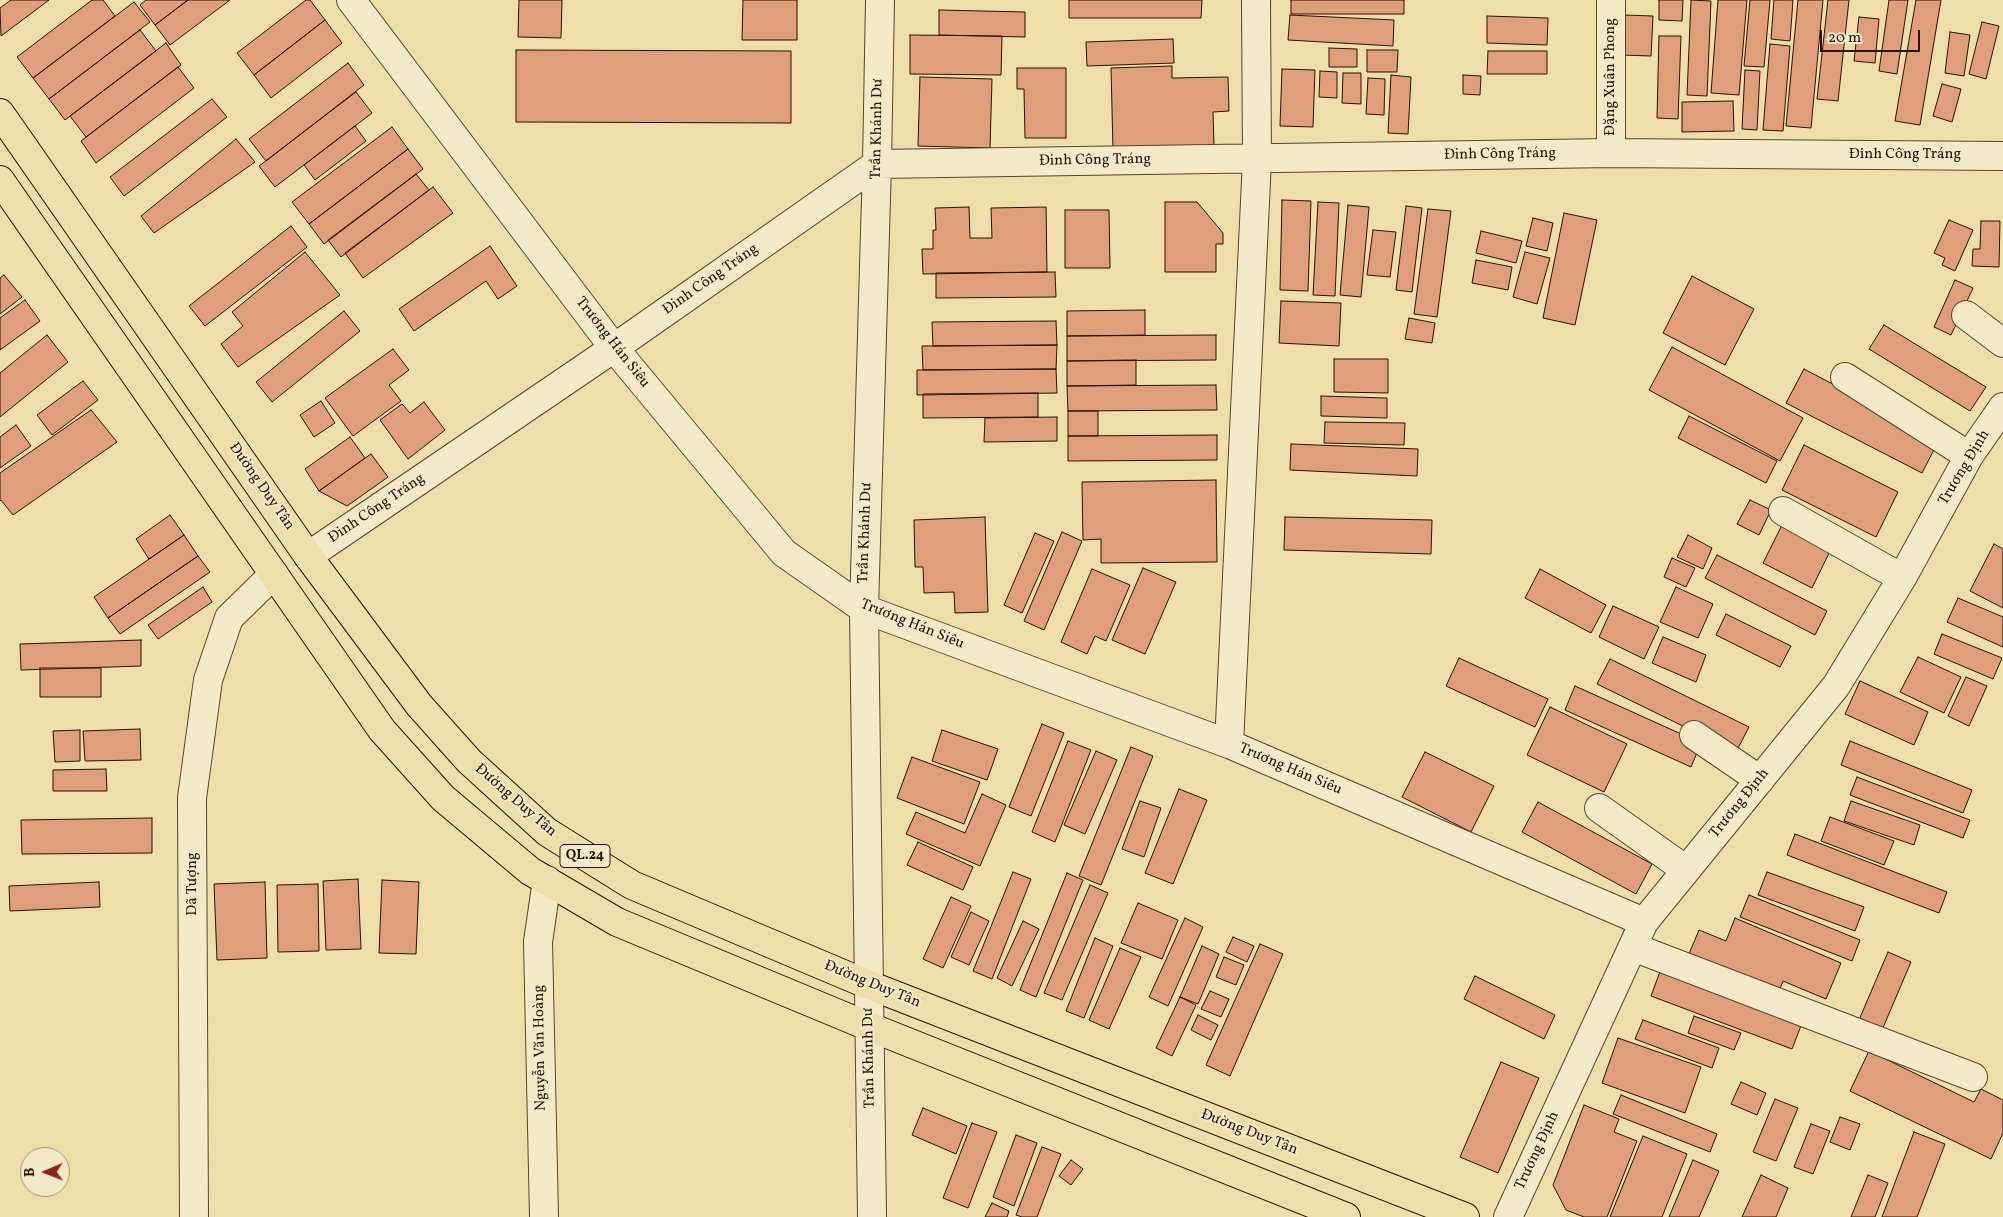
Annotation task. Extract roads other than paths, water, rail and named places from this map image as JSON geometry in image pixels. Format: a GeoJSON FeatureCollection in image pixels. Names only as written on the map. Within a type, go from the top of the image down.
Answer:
{"type":"FeatureCollection","features":[{"type":"Feature","properties":{"kind":"main road","name":"Đường Duy Tân"},"geometry":{"type":"LineString","coordinates":[[0,113],[308,556],[418,706],[469,761],[547,832],[632,885],[870,985],[1465,1217]]}},
{"type":"Feature","properties":{"kind":"main road","name":"QL.24"},"geometry":{"type":"LineString","coordinates":[[0,180],[382,730],[443,798],[530,871],[617,922],[870,1027],[1346,1217]]}},
{"type":"Feature","properties":{"kind":"street","name":"Trương Hán Siêu"},"geometry":{"type":"LineString","coordinates":[[351,0],[614,348],[784,553],[864,609],[1229,744],[1644,922]]}},
{"type":"Feature","properties":{"kind":"street","name":"Trần Khánh Dư"},"geometry":{"type":"LineString","coordinates":[[872,1217],[864,609],[880,0]]}},
{"type":"Feature","properties":{"kind":"street"},"geometry":{"type":"LineString","coordinates":[[1229,744],[1257,160],[1256,0]]}},
{"type":"Feature","properties":{"kind":"street","name":"Đặng Xuân Phong"},"geometry":{"type":"LineString","coordinates":[[1611,0],[1611,153]]}},
{"type":"Feature","properties":{"kind":"street","name":"Đinh Công Tráng"},"geometry":{"type":"LineString","coordinates":[[308,556],[614,348],[877,164],[1257,160],[1611,153],[2003,156]]}},
{"type":"Feature","properties":{"kind":"street"},"geometry":{"type":"LineString","coordinates":[[1966,315],[2003,343]]}},
{"type":"Feature","properties":{"kind":"street"},"geometry":{"type":"LineString","coordinates":[[1845,377],[1969,456]]}},
{"type":"Feature","properties":{"kind":"street","name":"Trương Định"},"geometry":{"type":"LineString","coordinates":[[1508,1217],[1644,922],[1836,686],[1902,578],[1969,456],[2003,407]]}},
{"type":"Feature","properties":{"kind":"street"},"geometry":{"type":"LineString","coordinates":[[1783,510],[1902,578]]}},
{"type":"Feature","properties":{"kind":"street","name":"Dã Tượng"},"geometry":{"type":"LineString","coordinates":[[194,1217],[192,798],[208,680],[229,618],[274,574]]}},
{"type":"Feature","properties":{"kind":"street"},"geometry":{"type":"LineString","coordinates":[[1694,735],[1760,780]]}},
{"type":"Feature","properties":{"kind":"street"},"geometry":{"type":"LineString","coordinates":[[1599,808],[1686,870]]}},
{"type":"Feature","properties":{"kind":"street","name":"Nguyễn Văn Hoàng"},"geometry":{"type":"LineString","coordinates":[[544,1217],[538,942],[546,880]]}},
{"type":"Feature","properties":{"kind":"street"},"geometry":{"type":"LineString","coordinates":[[1633,947],[1973,1077]]}}]}
